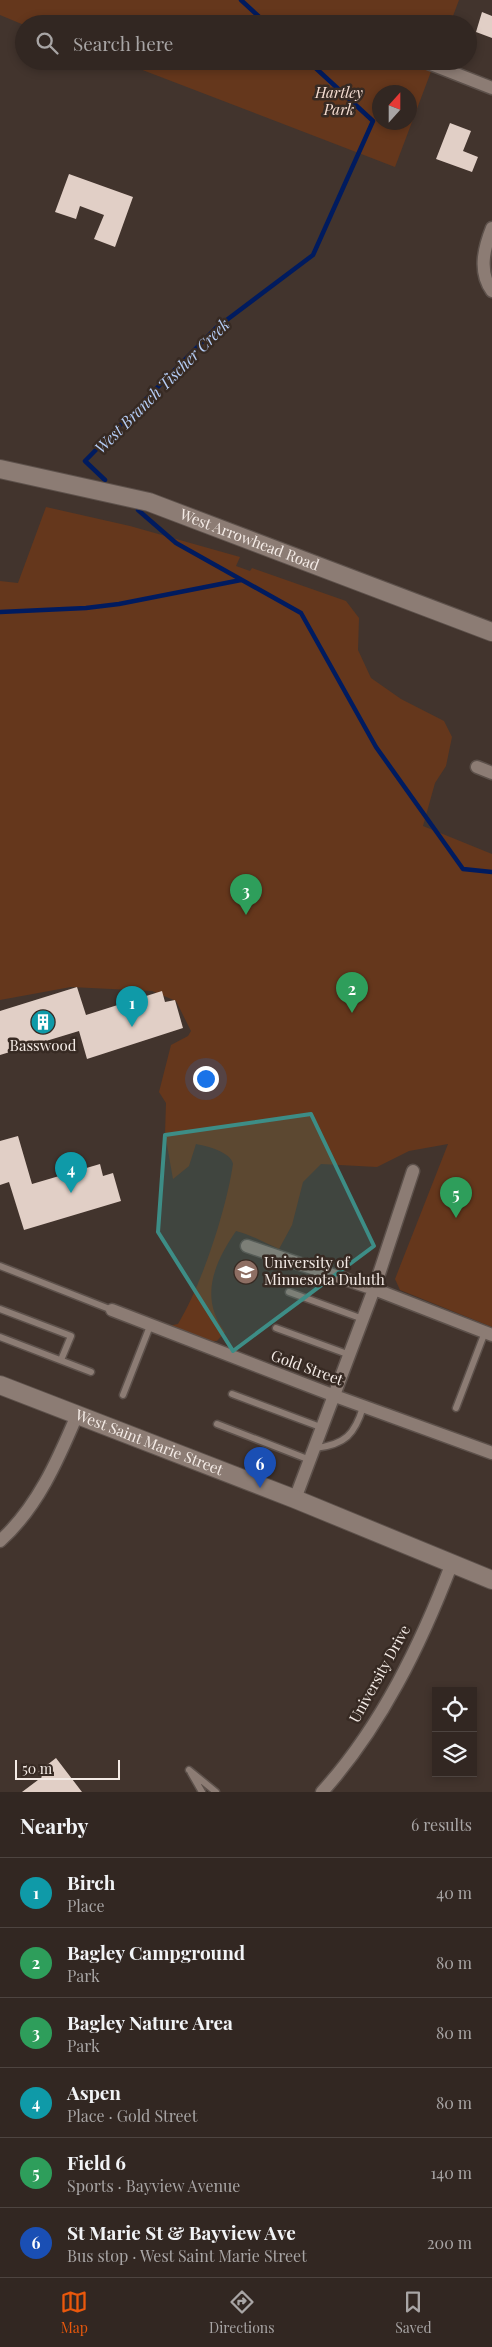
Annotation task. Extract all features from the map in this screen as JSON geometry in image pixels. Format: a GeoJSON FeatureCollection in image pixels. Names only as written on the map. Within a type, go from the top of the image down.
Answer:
{"type":"FeatureCollection","features":[{"type":"Feature","properties":{"kind":"street"},"geometry":{"type":"LineString","coordinates":[[446,70],[492,88]]}},
{"type":"Feature","properties":{"kind":"street"},"geometry":{"type":"LineString","coordinates":[[492,228],[483,250],[486,283],[492,291]]}},
{"type":"Feature","properties":{"kind":"street","name":"West Arrowhead Road"},"geometry":{"type":"LineString","coordinates":[[0,469],[149,502],[492,632]]}},
{"type":"Feature","properties":{"kind":"street"},"geometry":{"type":"LineString","coordinates":[[477,767],[492,773]]}},
{"type":"Feature","properties":{"kind":"street"},"geometry":{"type":"LineString","coordinates":[[296,1499],[374,1289],[413,1171]]}},
{"type":"Feature","properties":{"kind":"street"},"geometry":{"type":"LineString","coordinates":[[247,1246],[374,1289],[488,1334]]}},
{"type":"Feature","properties":{"kind":"street","name":"Gold Street"},"geometry":{"type":"LineString","coordinates":[[112,1310],[335,1396],[492,1453]]}},
{"type":"Feature","properties":{"kind":"street","name":"West Saint Marie Street"},"geometry":{"type":"LineString","coordinates":[[0,1385],[296,1499],[492,1580]]}},
{"type":"Feature","properties":{"kind":"street"},"geometry":{"type":"LineString","coordinates":[[0,1541],[12,1530],[52,1472],[76,1415]]}},
{"type":"Feature","properties":{"kind":"street","name":"University Drive"},"geometry":{"type":"LineString","coordinates":[[322,1792],[357,1746],[388,1700],[412,1657],[452,1563]]}},
{"type":"Feature","properties":{"kind":"lane"},"geometry":{"type":"LineString","coordinates":[[0,1266],[112,1310]]}},
{"type":"Feature","properties":{"kind":"lane"},"geometry":{"type":"LineString","coordinates":[[289,1292],[363,1319]]}},
{"type":"Feature","properties":{"kind":"lane"},"geometry":{"type":"LineString","coordinates":[[0,1309],[71,1336],[62,1360]]}},
{"type":"Feature","properties":{"kind":"lane"},"geometry":{"type":"LineString","coordinates":[[123,1395],[150,1326]]}},
{"type":"Feature","properties":{"kind":"lane"},"geometry":{"type":"LineString","coordinates":[[276,1328],[350,1355]]}},
{"type":"Feature","properties":{"kind":"lane"},"geometry":{"type":"LineString","coordinates":[[456,1408],[488,1334]]}},
{"type":"Feature","properties":{"kind":"lane"},"geometry":{"type":"LineString","coordinates":[[0,1337],[91,1372]]}},
{"type":"Feature","properties":{"kind":"lane"},"geometry":{"type":"LineString","coordinates":[[232,1394],[323,1428]]}},
{"type":"Feature","properties":{"kind":"lane"},"geometry":{"type":"LineString","coordinates":[[217,1424],[313,1454],[344,1440],[353,1433],[363,1406]]}},
{"type":"Feature","properties":{"kind":"lane"},"geometry":{"type":"LineString","coordinates":[[202,1792],[189,1770],[216,1792]]}},
{"type":"Feature","properties":{"kind":"highlighted area"},"geometry":{"type":"Polygon","coordinates":[[[311,1114],[374,1246],[233,1351],[158,1232],[165,1135],[311,1114]]]}},
{"type":"Feature","properties":{"kind":"green space"},"geometry":{"type":"Polygon","coordinates":[[[0,0],[459,0],[453,15],[15,15],[15,21],[0,15],[0,0]]]}},
{"type":"Feature","properties":{"kind":"green space","name":"Hartley Park"},"geometry":{"type":"Polygon","coordinates":[[[142,70],[432,70],[417,109],[417,85],[372,85],[372,130],[409,130],[395,167],[142,70]]]}},
{"type":"Feature","properties":{"kind":"green space"},"geometry":{"type":"Polygon","coordinates":[[[46,507],[130,526],[240,557],[236,566],[250,571],[252,568],[346,601],[359,618],[358,650],[371,678],[401,699],[444,721],[452,737],[446,766],[435,783],[423,826],[492,854],[492,1327],[400,1290],[395,1279],[448,1144],[409,1151],[377,1167],[321,1164],[303,1182],[292,1225],[279,1249],[236,1231],[228,1243],[221,1255],[212,1281],[211,1294],[213,1306],[217,1319],[225,1332],[217,1341],[200,1341],[168,1326],[178,1324],[196,1289],[219,1225],[233,1164],[228,1156],[223,1153],[196,1144],[189,1166],[173,1179],[165,1134],[166,1103],[159,1092],[171,1045],[188,1036],[191,1031],[176,1001],[152,991],[71,987],[0,1000],[0,581],[18,583],[46,507]]]}},
{"type":"Feature","properties":{"kind":"building"},"geometry":{"type":"Polygon","coordinates":[[[482,12],[492,16],[492,38],[477,32],[482,12]]]}},
{"type":"Feature","properties":{"kind":"building"},"geometry":{"type":"Polygon","coordinates":[[[450,123],[471,131],[463,151],[478,157],[472,172],[436,159],[450,123]]]}},
{"type":"Feature","properties":{"kind":"building"},"geometry":{"type":"Polygon","coordinates":[[[69,174],[133,197],[115,247],[94,239],[104,215],[80,206],[76,219],[55,212],[69,174]]]}},
{"type":"Feature","properties":{"kind":"building"},"geometry":{"type":"Polygon","coordinates":[[[77,987],[86,1015],[162,991],[165,1002],[175,1000],[183,1028],[87,1059],[79,1031],[0,1055],[0,1011],[77,987]]]}},
{"type":"Feature","properties":{"kind":"building"},"geometry":{"type":"Polygon","coordinates":[[[18,1136],[32,1184],[100,1164],[103,1176],[113,1173],[121,1201],[24,1230],[9,1182],[0,1185],[0,1141],[18,1136]]]}},
{"type":"Feature","properties":{"kind":"building"},"geometry":{"type":"Polygon","coordinates":[[[56,1758],[82,1792],[22,1792],[42,1777],[38,1772],[56,1758]]]}},
{"type":"Feature","properties":{"kind":"waterway","name":"West Branch Tischer Creek"},"geometry":{"type":"LineString","coordinates":[[241,0],[257,15]]}},
{"type":"Feature","properties":{"kind":"waterway","name":"West Branch Tischer Creek"},"geometry":{"type":"LineString","coordinates":[[105,480],[85,461],[216,328],[313,255],[373,121],[318,70]]}},
{"type":"Feature","properties":{"kind":"waterway","name":"West Branch Tischer Creek"},"geometry":{"type":"LineString","coordinates":[[138,510],[176,543],[301,613],[376,747],[463,869],[492,872]]}},
{"type":"Feature","properties":{"kind":"waterway"},"geometry":{"type":"LineString","coordinates":[[0,612],[86,608],[119,604],[241,580]]}},
{"type":"Feature","properties":{"kind":"place","name":"Bagley Nature Area"},"geometry":{"type":"Point","coordinates":[246,915]}},
{"type":"Feature","properties":{"kind":"place","name":"Bagley Campground"},"geometry":{"type":"Point","coordinates":[352,1013]}},
{"type":"Feature","properties":{"kind":"place","name":"Basswood"},"geometry":{"type":"Point","coordinates":[43,1022]}},
{"type":"Feature","properties":{"kind":"place","name":"Birch"},"geometry":{"type":"Point","coordinates":[132,1027]}},
{"type":"Feature","properties":{"kind":"place","name":"Aspen"},"geometry":{"type":"Point","coordinates":[71,1193]}},
{"type":"Feature","properties":{"kind":"place","name":"Field 6"},"geometry":{"type":"Point","coordinates":[456,1218]}},
{"type":"Feature","properties":{"kind":"place","name":"University of Minnesota Duluth"},"geometry":{"type":"Point","coordinates":[246,1272]}},
{"type":"Feature","properties":{"kind":"place","name":"St Marie St & Bayview Ave"},"geometry":{"type":"Point","coordinates":[260,1488]}}]}
